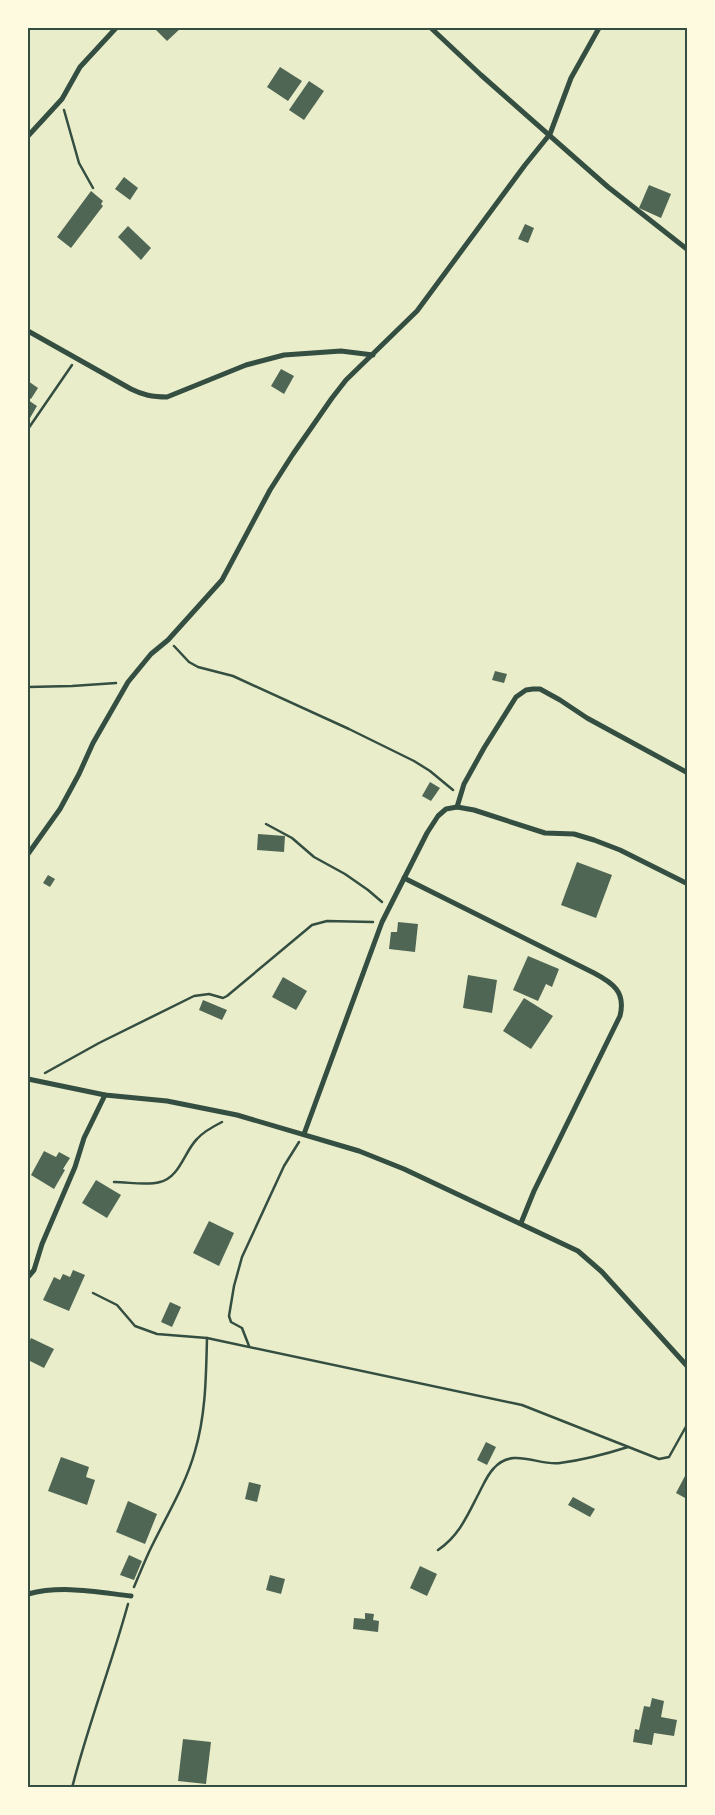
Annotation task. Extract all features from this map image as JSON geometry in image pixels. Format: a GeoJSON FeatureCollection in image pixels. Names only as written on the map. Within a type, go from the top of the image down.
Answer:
{"type":"FeatureCollection","features":[{"type":"Feature","properties":{"kind":"street"},"geometry":{"type":"LineString","coordinates":[[28,136],[62,99],[80,67],[116,28]]}},
{"type":"Feature","properties":{"kind":"street"},"geometry":{"type":"LineString","coordinates":[[431,28],[481,75],[608,187],[688,250]]}},
{"type":"Feature","properties":{"kind":"street"},"geometry":{"type":"LineString","coordinates":[[28,854],[60,809],[80,774],[93,743],[128,682],[151,654],[168,640],[222,580],[270,490],[293,454],[346,380],[417,311],[524,165],[550,134],[571,78],[599,28]]}},
{"type":"Feature","properties":{"kind":"street"},"geometry":{"type":"LineString","coordinates":[[28,330],[136,392],[153,397],[166,397],[246,365],[284,355],[341,351],[373,355]]}},
{"type":"Feature","properties":{"kind":"street"},"geometry":{"type":"LineString","coordinates":[[457,807],[459,796],[484,748],[516,697],[526,690],[532,689],[540,690],[560,700],[587,718],[688,773]]}},
{"type":"Feature","properties":{"kind":"street"},"geometry":{"type":"LineString","coordinates":[[304,1134],[382,922],[427,833],[438,816],[446,809],[457,807],[474,810],[545,833],[574,834],[594,840],[620,850],[688,884]]}},
{"type":"Feature","properties":{"kind":"street"},"geometry":{"type":"LineString","coordinates":[[404,878],[601,977],[618,991],[622,999],[620,1016],[520,1223]]}},
{"type":"Feature","properties":{"kind":"street"},"geometry":{"type":"LineString","coordinates":[[30,1079],[105,1095],[167,1101],[237,1115],[359,1151],[404,1169],[566,1244],[589,1260],[688,1367]]}},
{"type":"Feature","properties":{"kind":"street"},"geometry":{"type":"LineString","coordinates":[[28,1277],[34,1270],[42,1244],[75,1167],[84,1138],[105,1095]]}},
{"type":"Feature","properties":{"kind":"street"},"geometry":{"type":"LineString","coordinates":[[28,1594],[40,1590],[71,1589],[130,1596]]}},
{"type":"Feature","properties":{"kind":"path"},"geometry":{"type":"LineString","coordinates":[[62,99],[79,163],[94,188]]}},
{"type":"Feature","properties":{"kind":"path"},"geometry":{"type":"LineString","coordinates":[[28,429],[77,357]]}},
{"type":"Feature","properties":{"kind":"path"},"geometry":{"type":"LineString","coordinates":[[168,640],[189,662],[198,667],[233,676],[349,729],[430,771],[459,796]]}},
{"type":"Feature","properties":{"kind":"path"},"geometry":{"type":"LineString","coordinates":[[28,686],[72,686],[128,682]]}},
{"type":"Feature","properties":{"kind":"path"},"geometry":{"type":"LineString","coordinates":[[266,824],[292,838],[328,866],[345,874],[389,908]]}},
{"type":"Feature","properties":{"kind":"path"},"geometry":{"type":"LineString","coordinates":[[30,1079],[194,996],[210,994],[223,998],[227,996],[312,925],[327,921],[382,922]]}},
{"type":"Feature","properties":{"kind":"path"},"geometry":{"type":"LineString","coordinates":[[114,1182],[162,1182],[178,1169],[196,1139],[211,1128],[237,1115]]}},
{"type":"Feature","properties":{"kind":"path"},"geometry":{"type":"LineString","coordinates":[[249,1346],[242,1328],[231,1322],[229,1316],[234,1286],[242,1257],[284,1166],[304,1134]]}},
{"type":"Feature","properties":{"kind":"path"},"geometry":{"type":"LineString","coordinates":[[93,1292],[117,1305],[135,1326],[157,1334],[207,1338],[249,1346],[522,1405],[659,1459],[669,1457],[688,1423]]}},
{"type":"Feature","properties":{"kind":"path"},"geometry":{"type":"LineString","coordinates":[[72,1788],[93,1714],[116,1648],[130,1596],[149,1551],[178,1496],[196,1450],[202,1421],[206,1382],[207,1338]]}},
{"type":"Feature","properties":{"kind":"path"},"geometry":{"type":"LineString","coordinates":[[438,1550],[461,1528],[494,1467],[505,1460],[513,1457],[558,1464],[606,1454],[629,1446]]}},
{"type":"Feature","properties":{"kind":"building"},"geometry":{"type":"Polygon","coordinates":[[[154,28],[181,28],[167,41],[154,28]]]}},
{"type":"Feature","properties":{"kind":"building"},"geometry":{"type":"Polygon","coordinates":[[[280,67],[302,81],[288,101],[267,87],[280,67]]]}},
{"type":"Feature","properties":{"kind":"building"},"geometry":{"type":"Polygon","coordinates":[[[309,81],[324,91],[304,120],[289,110],[309,81]]]}},
{"type":"Feature","properties":{"kind":"building"},"geometry":{"type":"Polygon","coordinates":[[[124,177],[138,188],[130,200],[115,189],[124,177]]]}},
{"type":"Feature","properties":{"kind":"building"},"geometry":{"type":"Polygon","coordinates":[[[649,185],[671,194],[661,218],[639,208],[649,185]]]}},
{"type":"Feature","properties":{"kind":"building"},"geometry":{"type":"Polygon","coordinates":[[[91,191],[103,201],[101,204],[103,206],[71,248],[57,237],[91,191]]]}},
{"type":"Feature","properties":{"kind":"building"},"geometry":{"type":"Polygon","coordinates":[[[525,224],[534,228],[528,243],[518,239],[525,224]]]}},
{"type":"Feature","properties":{"kind":"building"},"geometry":{"type":"Polygon","coordinates":[[[128,226],[151,248],[141,260],[118,237],[128,226]]]}},
{"type":"Feature","properties":{"kind":"building"},"geometry":{"type":"Polygon","coordinates":[[[281,369],[294,376],[284,394],[271,386],[281,369]]]}},
{"type":"Feature","properties":{"kind":"building"},"geometry":{"type":"Polygon","coordinates":[[[28,381],[38,388],[31,399],[28,397],[28,381]]]}},
{"type":"Feature","properties":{"kind":"building"},"geometry":{"type":"Polygon","coordinates":[[[28,400],[37,406],[30,418],[28,416],[28,400]]]}},
{"type":"Feature","properties":{"kind":"building"},"geometry":{"type":"Polygon","coordinates":[[[495,671],[507,674],[504,683],[492,680],[495,671]]]}},
{"type":"Feature","properties":{"kind":"building"},"geometry":{"type":"Polygon","coordinates":[[[430,782],[440,788],[431,801],[422,796],[430,782]]]}},
{"type":"Feature","properties":{"kind":"building"},"geometry":{"type":"Polygon","coordinates":[[[258,834],[285,836],[284,852],[257,850],[258,834]]]}},
{"type":"Feature","properties":{"kind":"building"},"geometry":{"type":"Polygon","coordinates":[[[577,862],[612,875],[596,918],[561,905],[577,862]]]}},
{"type":"Feature","properties":{"kind":"building"},"geometry":{"type":"Polygon","coordinates":[[[48,875],[55,879],[50,887],[43,883],[48,875]]]}},
{"type":"Feature","properties":{"kind":"building"},"geometry":{"type":"Polygon","coordinates":[[[398,922],[418,924],[415,952],[389,949],[391,932],[397,932],[398,922]]]}},
{"type":"Feature","properties":{"kind":"building"},"geometry":{"type":"Polygon","coordinates":[[[528,956],[559,969],[552,987],[546,984],[538,1001],[513,990],[528,956]]]}},
{"type":"Feature","properties":{"kind":"building"},"geometry":{"type":"Polygon","coordinates":[[[468,975],[497,980],[492,1013],[463,1008],[468,975]]]}},
{"type":"Feature","properties":{"kind":"building"},"geometry":{"type":"Polygon","coordinates":[[[283,977],[307,991],[296,1010],[272,997],[283,977]]]}},
{"type":"Feature","properties":{"kind":"building"},"geometry":{"type":"Polygon","coordinates":[[[524,998],[553,1016],[531,1049],[503,1031],[524,998]]]}},
{"type":"Feature","properties":{"kind":"building"},"geometry":{"type":"Polygon","coordinates":[[[203,1000],[227,1010],[222,1020],[199,1010],[203,1000]]]}},
{"type":"Feature","properties":{"kind":"building"},"geometry":{"type":"Polygon","coordinates":[[[44,1151],[56,1157],[59,1152],[70,1158],[54,1189],[31,1175],[44,1151]]]}},
{"type":"Feature","properties":{"kind":"building"},"geometry":{"type":"Polygon","coordinates":[[[96,1180],[121,1195],[107,1218],[82,1203],[96,1180]]]}},
{"type":"Feature","properties":{"kind":"building"},"geometry":{"type":"Polygon","coordinates":[[[209,1221],[234,1233],[219,1266],[193,1253],[209,1221]]]}},
{"type":"Feature","properties":{"kind":"building"},"geometry":{"type":"Polygon","coordinates":[[[73,1270],[85,1275],[69,1311],[43,1300],[54,1277],[60,1280],[63,1274],[70,1277],[73,1270]]]}},
{"type":"Feature","properties":{"kind":"building"},"geometry":{"type":"Polygon","coordinates":[[[170,1302],[181,1307],[172,1327],[161,1322],[170,1302]]]}},
{"type":"Feature","properties":{"kind":"building"},"geometry":{"type":"Polygon","coordinates":[[[31,1338],[54,1349],[44,1368],[28,1360],[28,1345],[31,1338]]]}},
{"type":"Feature","properties":{"kind":"building"},"geometry":{"type":"Polygon","coordinates":[[[486,1442],[496,1447],[487,1465],[477,1460],[486,1442]]]}},
{"type":"Feature","properties":{"kind":"building"},"geometry":{"type":"Polygon","coordinates":[[[61,1457],[89,1467],[86,1477],[95,1480],[87,1505],[48,1491],[61,1457]]]}},
{"type":"Feature","properties":{"kind":"building"},"geometry":{"type":"Polygon","coordinates":[[[686,1474],[688,1474],[687,1499],[676,1493],[686,1474]]]}},
{"type":"Feature","properties":{"kind":"building"},"geometry":{"type":"Polygon","coordinates":[[[249,1482],[261,1485],[257,1502],[245,1499],[249,1482]]]}},
{"type":"Feature","properties":{"kind":"building"},"geometry":{"type":"Polygon","coordinates":[[[573,1497],[595,1509],[590,1517],[568,1505],[573,1497]]]}},
{"type":"Feature","properties":{"kind":"building"},"geometry":{"type":"Polygon","coordinates":[[[128,1501],[157,1514],[145,1544],[116,1532],[128,1501]]]}},
{"type":"Feature","properties":{"kind":"building"},"geometry":{"type":"Polygon","coordinates":[[[129,1555],[142,1561],[134,1580],[120,1575],[129,1555]]]}},
{"type":"Feature","properties":{"kind":"building"},"geometry":{"type":"Polygon","coordinates":[[[420,1566],[437,1574],[427,1596],[410,1588],[420,1566]]]}},
{"type":"Feature","properties":{"kind":"building"},"geometry":{"type":"Polygon","coordinates":[[[270,1575],[285,1579],[281,1594],[266,1590],[270,1575]]]}},
{"type":"Feature","properties":{"kind":"building"},"geometry":{"type":"Polygon","coordinates":[[[365,1613],[374,1614],[373,1620],[379,1621],[378,1632],[353,1629],[354,1618],[365,1619],[365,1613]]]}},
{"type":"Feature","properties":{"kind":"building"},"geometry":{"type":"Polygon","coordinates":[[[652,1698],[664,1701],[661,1717],[677,1720],[674,1736],[654,1733],[652,1745],[633,1742],[635,1729],[639,1730],[644,1706],[650,1707],[652,1698]]]}},
{"type":"Feature","properties":{"kind":"building"},"geometry":{"type":"Polygon","coordinates":[[[183,1739],[211,1742],[206,1784],[178,1781],[183,1739]]]}}]}
